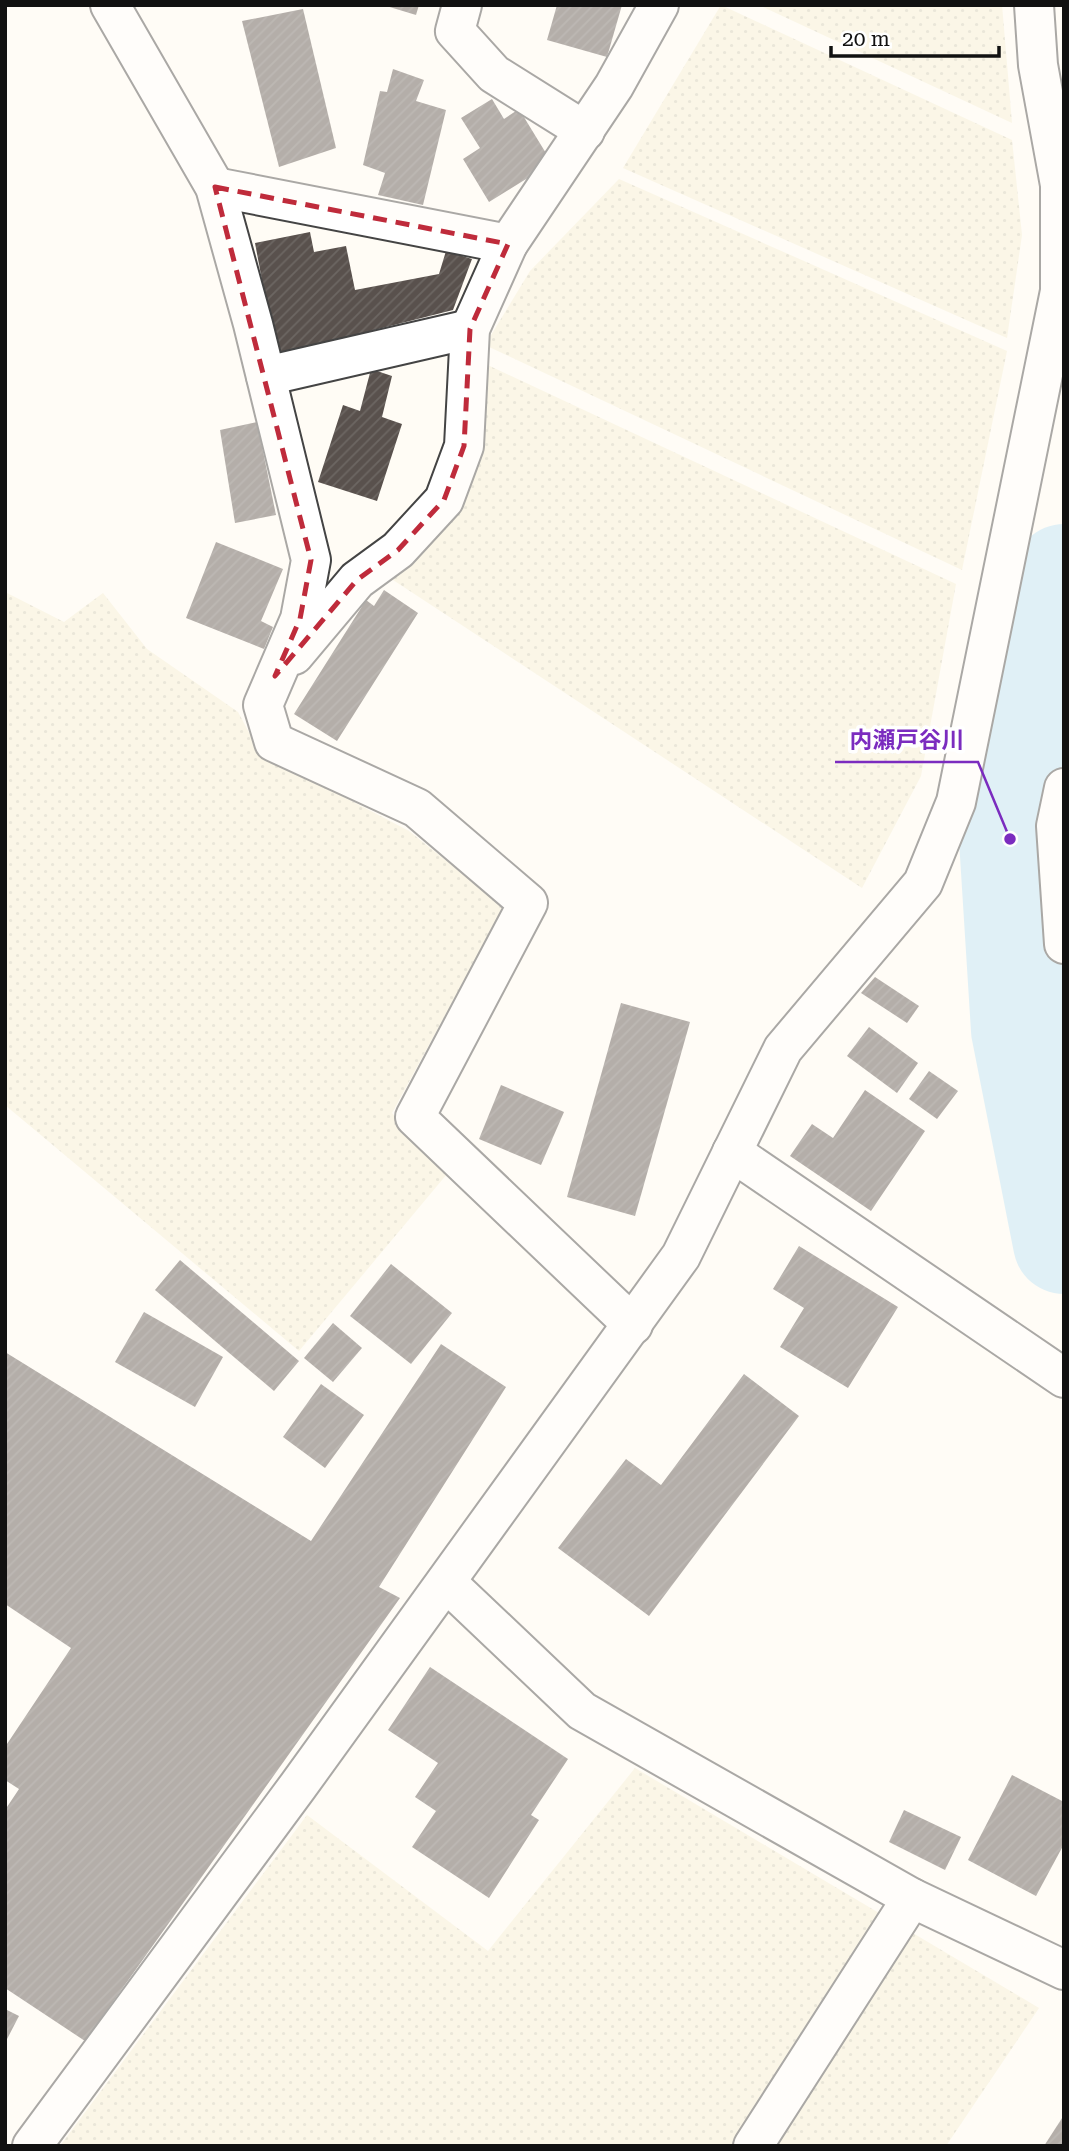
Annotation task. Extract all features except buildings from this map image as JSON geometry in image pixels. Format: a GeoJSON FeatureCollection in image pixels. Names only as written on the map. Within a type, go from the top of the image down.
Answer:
{"type":"FeatureCollection","features":[{"type":"Feature","properties":{"kind":"street"},"geometry":{"type":"LineString","coordinates":[[110,5],[215,187],[266,376],[311,560],[300,619],[263,705],[274,742],[417,808],[528,903],[415,1117],[633,1325]]}},
{"type":"Feature","properties":{"kind":"street"},"geometry":{"type":"LineString","coordinates":[[462,5],[455,31],[494,74],[585,131]]}},
{"type":"Feature","properties":{"kind":"street"},"geometry":{"type":"LineString","coordinates":[[275,676],[357,580],[398,550],[444,500],[464,446],[470,329],[508,244],[614,86],[659,5]]}},
{"type":"Feature","properties":{"kind":"street"},"geometry":{"type":"LineString","coordinates":[[32,2146],[274,1819],[681,1255],[783,1049],[923,883],[956,802],[1060,291],[1060,186],[1038,65],[1034,5]]}},
{"type":"Feature","properties":{"kind":"street"},"geometry":{"type":"LineString","coordinates":[[215,187],[508,244]]}},
{"type":"Feature","properties":{"kind":"street"},"geometry":{"type":"LineString","coordinates":[[266,376],[470,329]]}},
{"type":"Feature","properties":{"kind":"street"},"geometry":{"type":"LineString","coordinates":[[1064,788],[1056,826],[1064,943]]}},
{"type":"Feature","properties":{"kind":"street"},"geometry":{"type":"LineString","coordinates":[[733,1152],[1064,1378]]}},
{"type":"Feature","properties":{"kind":"street"},"geometry":{"type":"LineString","coordinates":[[446,1582],[582,1711],[912,1898],[1064,1970]]}},
{"type":"Feature","properties":{"kind":"street"},"geometry":{"type":"LineString","coordinates":[[753,2146],[912,1898]]}},
{"type":"Feature","properties":{"kind":"highlighted area"},"geometry":{"type":"Polygon","coordinates":[[[215,187],[508,244],[470,329],[464,446],[444,500],[398,550],[357,580],[275,676],[300,619],[311,560],[215,187]]]}},
{"type":"Feature","properties":{"kind":"shaded area"},"geometry":{"type":"Polygon","coordinates":[[[721,5],[1012,140],[1022,235],[1007,338],[623,168],[721,5]]]}},
{"type":"Feature","properties":{"kind":"shaded area"},"geometry":{"type":"Polygon","coordinates":[[[759,5],[1002,5],[1012,123],[759,5]]]}},
{"type":"Feature","properties":{"kind":"shaded area"},"geometry":{"type":"Polygon","coordinates":[[[619,179],[1007,351],[962,570],[485,345],[530,271],[619,179]]]}},
{"type":"Feature","properties":{"kind":"shaded area"},"geometry":{"type":"Polygon","coordinates":[[[479,361],[956,584],[921,776],[862,888],[387,576],[448,513],[479,361]]]}},
{"type":"Feature","properties":{"kind":"shaded area"},"geometry":{"type":"Polygon","coordinates":[[[5,592],[64,622],[103,593],[147,649],[238,712],[260,753],[409,831],[504,907],[392,1113],[447,1174],[299,1351],[5,1105],[5,592]]]}},
{"type":"Feature","properties":{"kind":"shaded area"},"geometry":{"type":"Polygon","coordinates":[[[635,1768],[1039,2008],[946,2146],[60,2146],[307,1815],[488,1951],[635,1768]]]}},
{"type":"Feature","properties":{"kind":"waterway"},"geometry":{"type":"LineString","coordinates":[[1064,575],[1010,839],[1022,1030],[1064,1243]]}},
{"type":"Feature","properties":{"kind":"place","name":"内瀬戸谷川"},"geometry":{"type":"Point","coordinates":[1010,839]}}]}
